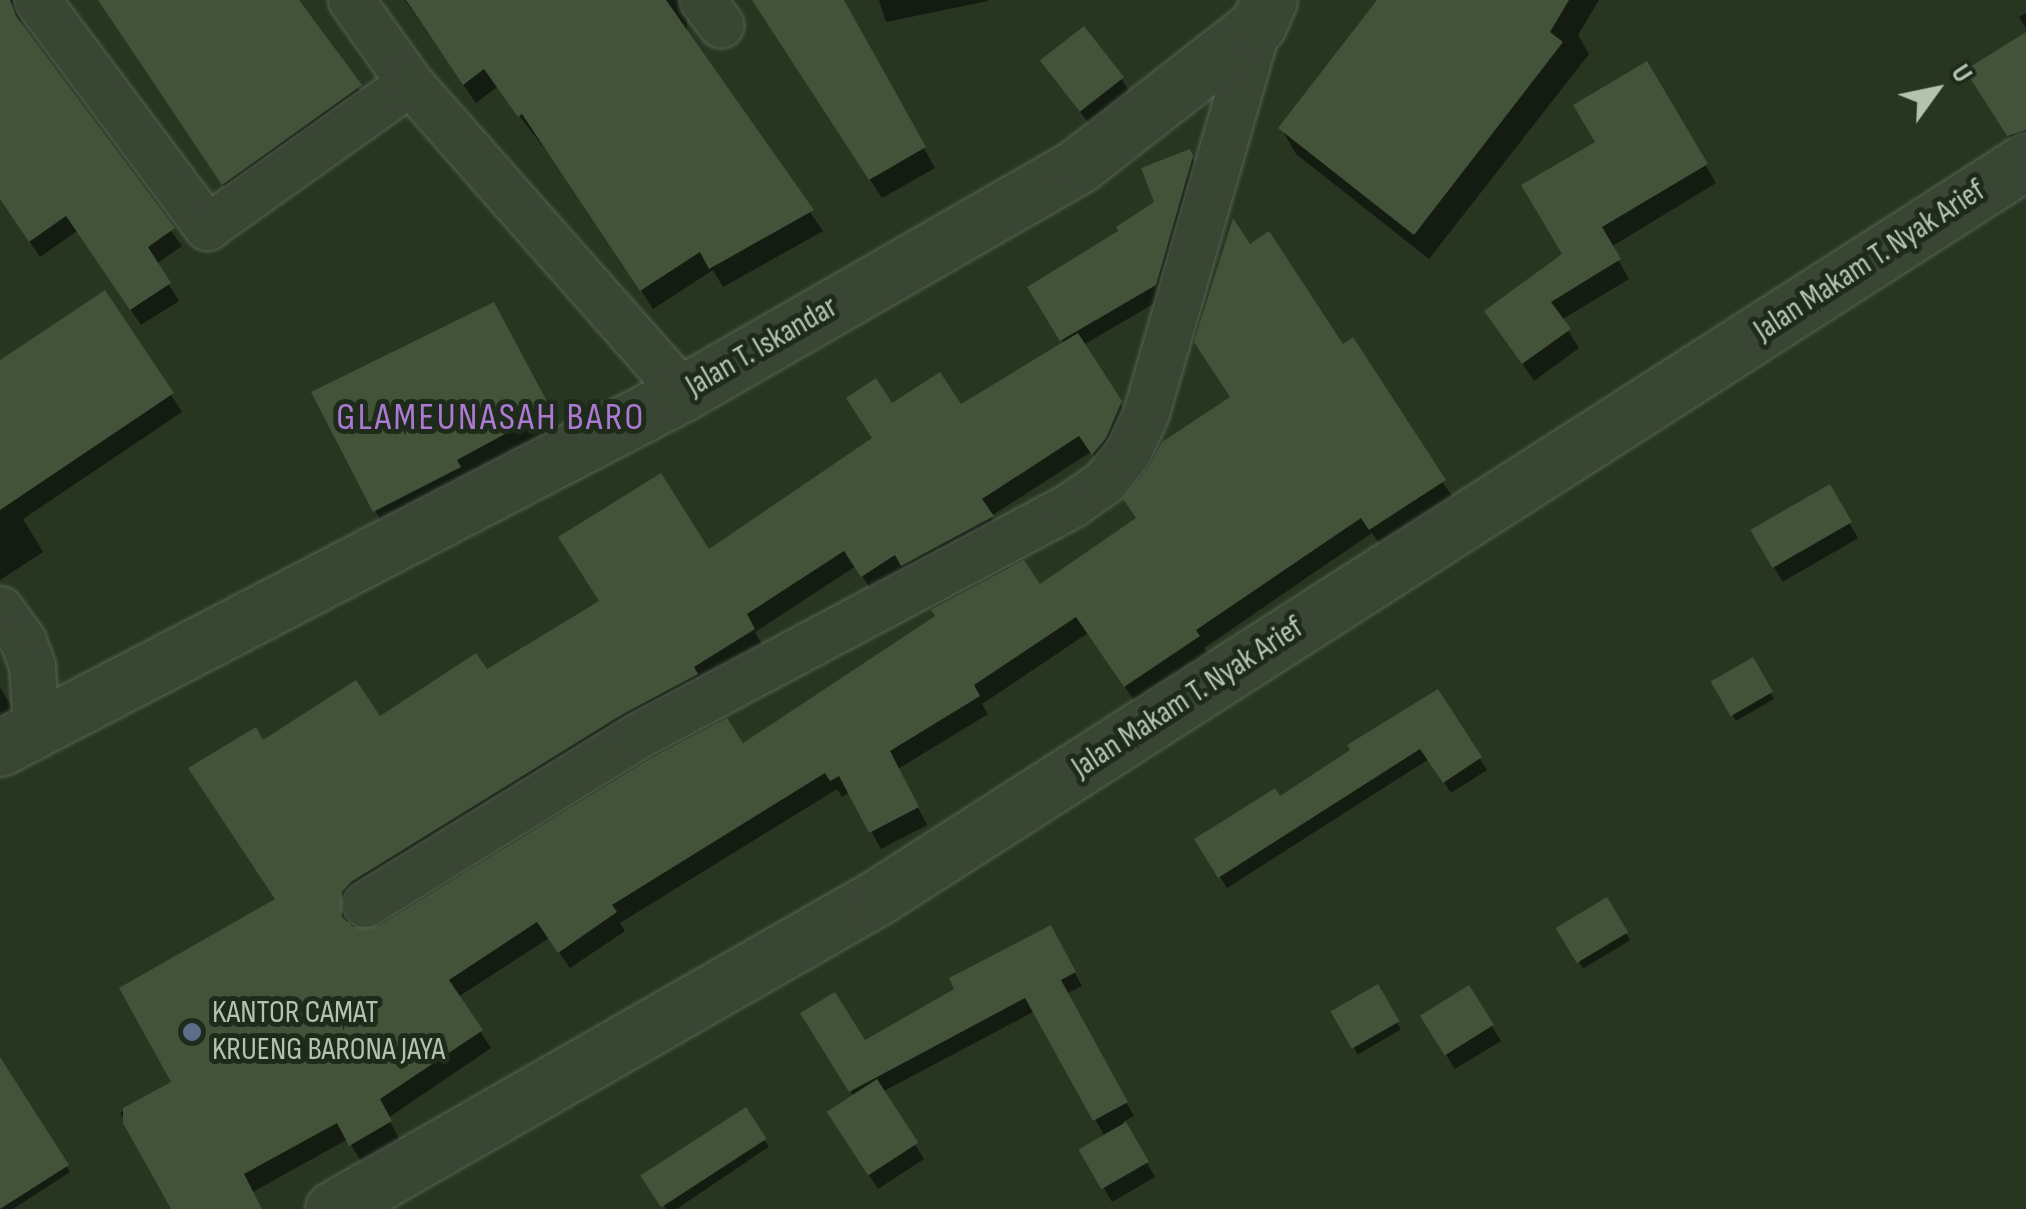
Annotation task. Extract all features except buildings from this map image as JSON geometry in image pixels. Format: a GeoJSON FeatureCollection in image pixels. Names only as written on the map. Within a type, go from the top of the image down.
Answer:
{"type":"FeatureCollection","features":[{"type":"Feature","properties":{"kind":"street"},"geometry":{"type":"LineString","coordinates":[[37,0],[207,226],[410,82]]}},
{"type":"Feature","properties":{"kind":"street"},"geometry":{"type":"LineString","coordinates":[[351,0],[410,82],[682,393]]}},
{"type":"Feature","properties":{"kind":"street"},"geometry":{"type":"LineString","coordinates":[[365,904],[637,736],[1071,506],[1104,482],[1128,452],[1146,413],[1264,13]]}},
{"type":"Feature","properties":{"kind":"street","name":"Jalan T. Iskandar"},"geometry":{"type":"LineString","coordinates":[[18,738],[682,393],[1079,165],[1264,13]]}},
{"type":"Feature","properties":{"kind":"street","name":"Jalan Makam T. Nyak Arief"},"geometry":{"type":"LineString","coordinates":[[334,1209],[878,897],[2026,161]]}},
{"type":"Feature","properties":{"kind":"street"},"geometry":{"type":"LineString","coordinates":[[0,608],[23,641],[32,666],[18,738]]}},
{"type":"Feature","properties":{"kind":"place","name":"KANTOR CAMAT KRUENG BARONA JAYA"},"geometry":{"type":"Point","coordinates":[192,1032]}},
{"type":"Feature","properties":{"kind":"district","name":"GLAMEUNASAH BARO"},"geometry":{"type":"Point","coordinates":[491,418]}}]}
